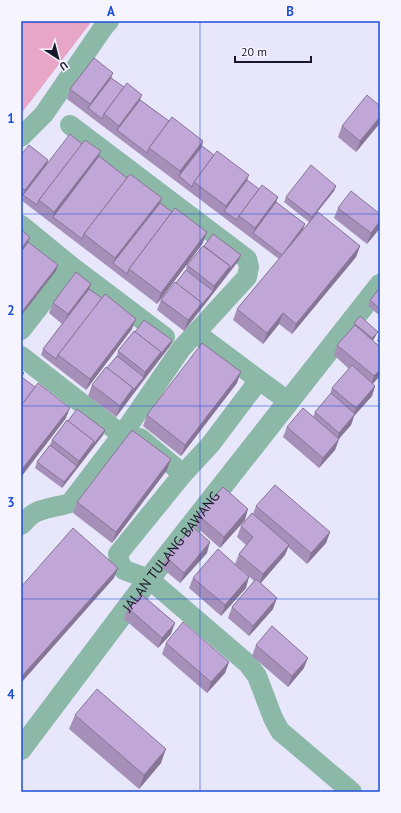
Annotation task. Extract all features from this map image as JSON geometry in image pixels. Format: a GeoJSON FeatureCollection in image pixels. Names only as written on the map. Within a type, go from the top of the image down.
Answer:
{"type":"FeatureCollection","features":[{"type":"Feature","properties":{"kind":"street"},"geometry":{"type":"LineString","coordinates":[[21,137],[44,114],[98,34],[109,21]]}},
{"type":"Feature","properties":{"kind":"street"},"geometry":{"type":"LineString","coordinates":[[25,515],[70,503],[122,434],[181,349],[247,276],[249,268],[247,259],[70,125]]}},
{"type":"Feature","properties":{"kind":"street"},"geometry":{"type":"LineString","coordinates":[[21,225],[71,266],[181,349]]}},
{"type":"Feature","properties":{"kind":"street"},"geometry":{"type":"LineString","coordinates":[[21,330],[71,266]]}},
{"type":"Feature","properties":{"kind":"street","name":"JALAN TULANG BAWANG"},"geometry":{"type":"LineString","coordinates":[[21,749],[149,579],[380,285]]}},
{"type":"Feature","properties":{"kind":"street"},"geometry":{"type":"LineString","coordinates":[[196,333],[288,401]]}},
{"type":"Feature","properties":{"kind":"street"},"geometry":{"type":"LineString","coordinates":[[21,356],[122,434],[140,438],[183,474]]}},
{"type":"Feature","properties":{"kind":"street"},"geometry":{"type":"LineString","coordinates":[[259,380],[210,445],[183,474],[118,554],[120,563],[124,570],[149,579],[248,664],[257,676],[273,718],[280,731],[352,792]]}},
{"type":"Feature","properties":{"kind":"shaded area"},"geometry":{"type":"Polygon","coordinates":[[[21,21],[92,21],[21,114],[21,21]]]}},
{"type":"Feature","properties":{"kind":"building"},"geometry":{"type":"Polygon","coordinates":[[[94,58],[113,73],[90,104],[70,89],[94,58]]]}},
{"type":"Feature","properties":{"kind":"building"},"geometry":{"type":"Polygon","coordinates":[[[111,78],[124,87],[102,119],[88,108],[111,78]]]}},
{"type":"Feature","properties":{"kind":"building"},"geometry":{"type":"Polygon","coordinates":[[[127,83],[142,95],[119,126],[104,114],[127,83]]]}},
{"type":"Feature","properties":{"kind":"building"},"geometry":{"type":"Polygon","coordinates":[[[367,95],[380,106],[380,117],[360,141],[342,126],[367,95]]]}},
{"type":"Feature","properties":{"kind":"building"},"geometry":{"type":"Polygon","coordinates":[[[140,100],[169,121],[147,153],[117,130],[140,100]]]}},
{"type":"Feature","properties":{"kind":"building"},"geometry":{"type":"Polygon","coordinates":[[[172,117],[203,141],[180,171],[149,148],[172,117]]]}},
{"type":"Feature","properties":{"kind":"building"},"geometry":{"type":"Polygon","coordinates":[[[70,134],[82,144],[39,200],[37,205],[23,195],[70,134]]]}},
{"type":"Feature","properties":{"kind":"building"},"geometry":{"type":"Polygon","coordinates":[[[85,140],[101,151],[54,212],[39,200],[85,140]]]}},
{"type":"Feature","properties":{"kind":"building"},"geometry":{"type":"Polygon","coordinates":[[[29,145],[48,160],[25,190],[21,187],[21,155],[29,145]]]}},
{"type":"Feature","properties":{"kind":"building"},"geometry":{"type":"Polygon","coordinates":[[[202,146],[214,155],[192,187],[179,176],[202,146]]]}},
{"type":"Feature","properties":{"kind":"building"},"geometry":{"type":"Polygon","coordinates":[[[217,151],[249,175],[226,206],[194,182],[217,151]]]}},
{"type":"Feature","properties":{"kind":"building"},"geometry":{"type":"Polygon","coordinates":[[[99,156],[127,178],[84,234],[82,239],[53,217],[99,156]]]}},
{"type":"Feature","properties":{"kind":"building"},"geometry":{"type":"Polygon","coordinates":[[[311,165],[336,186],[312,217],[286,197],[311,165]]]}},
{"type":"Feature","properties":{"kind":"building"},"geometry":{"type":"Polygon","coordinates":[[[130,174],[162,198],[115,258],[84,234],[130,174]]]}},
{"type":"Feature","properties":{"kind":"building"},"geometry":{"type":"Polygon","coordinates":[[[247,180],[259,189],[237,220],[224,211],[247,180]]]}},
{"type":"Feature","properties":{"kind":"building"},"geometry":{"type":"Polygon","coordinates":[[[262,185],[278,197],[255,228],[239,216],[262,185]]]}},
{"type":"Feature","properties":{"kind":"building"},"geometry":{"type":"Polygon","coordinates":[[[351,191],[380,214],[380,221],[371,233],[338,208],[351,191]]]}},
{"type":"Feature","properties":{"kind":"building"},"geometry":{"type":"Polygon","coordinates":[[[276,202],[305,224],[282,255],[253,233],[276,202]]]}},
{"type":"Feature","properties":{"kind":"building"},"geometry":{"type":"Polygon","coordinates":[[[160,203],[172,212],[129,269],[127,274],[113,263],[160,203]]]}},
{"type":"Feature","properties":{"kind":"building"},"geometry":{"type":"Polygon","coordinates":[[[175,208],[207,232],[161,293],[129,269],[175,208]]]}},
{"type":"Feature","properties":{"kind":"building"},"geometry":{"type":"Polygon","coordinates":[[[318,212],[360,246],[296,324],[283,313],[267,333],[237,309],[318,212]]]}},
{"type":"Feature","properties":{"kind":"building"},"geometry":{"type":"Polygon","coordinates":[[[21,230],[30,237],[21,249],[21,230]]]}},
{"type":"Feature","properties":{"kind":"building"},"geometry":{"type":"Polygon","coordinates":[[[213,234],[241,255],[228,271],[230,266],[204,246],[213,234]]]}},
{"type":"Feature","properties":{"kind":"building"},"geometry":{"type":"Polygon","coordinates":[[[28,242],[58,265],[21,313],[21,252],[28,242]]]}},
{"type":"Feature","properties":{"kind":"building"},"geometry":{"type":"Polygon","coordinates":[[[203,246],[230,266],[214,286],[187,265],[203,246]]]}},
{"type":"Feature","properties":{"kind":"building"},"geometry":{"type":"Polygon","coordinates":[[[186,270],[213,291],[200,307],[202,303],[176,283],[186,270]]]}},
{"type":"Feature","properties":{"kind":"building"},"geometry":{"type":"Polygon","coordinates":[[[76,272],[91,284],[68,314],[53,303],[76,272]]]}},
{"type":"Feature","properties":{"kind":"building"},"geometry":{"type":"Polygon","coordinates":[[[175,282],[202,303],[188,320],[161,300],[175,282]]]}},
{"type":"Feature","properties":{"kind":"building"},"geometry":{"type":"Polygon","coordinates":[[[380,288],[380,309],[370,300],[380,288]]]}},
{"type":"Feature","properties":{"kind":"building"},"geometry":{"type":"Polygon","coordinates":[[[89,289],[102,298],[56,359],[43,349],[89,289]]]}},
{"type":"Feature","properties":{"kind":"building"},"geometry":{"type":"Polygon","coordinates":[[[105,294],[136,319],[90,379],[58,355],[105,294]]]}},
{"type":"Feature","properties":{"kind":"building"},"geometry":{"type":"Polygon","coordinates":[[[360,316],[378,332],[372,338],[354,323],[360,316]]]}},
{"type":"Feature","properties":{"kind":"building"},"geometry":{"type":"Polygon","coordinates":[[[144,320],[172,340],[159,356],[161,352],[135,332],[144,320]]]}},
{"type":"Feature","properties":{"kind":"building"},"geometry":{"type":"Polygon","coordinates":[[[355,325],[380,347],[380,370],[374,376],[337,345],[355,325]]]}},
{"type":"Feature","properties":{"kind":"building"},"geometry":{"type":"Polygon","coordinates":[[[134,331],[161,352],[145,372],[118,351],[134,331]]]}},
{"type":"Feature","properties":{"kind":"building"},"geometry":{"type":"Polygon","coordinates":[[[202,343],[241,372],[185,445],[147,415],[202,343]]]}},
{"type":"Feature","properties":{"kind":"building"},"geometry":{"type":"Polygon","coordinates":[[[117,356],[144,377],[131,393],[133,388],[107,368],[117,356]]]}},
{"type":"Feature","properties":{"kind":"building"},"geometry":{"type":"Polygon","coordinates":[[[352,365],[375,386],[356,408],[332,388],[352,365]]]}},
{"type":"Feature","properties":{"kind":"building"},"geometry":{"type":"Polygon","coordinates":[[[106,367],[133,388],[120,406],[92,385],[106,367]]]}},
{"type":"Feature","properties":{"kind":"building"},"geometry":{"type":"Polygon","coordinates":[[[21,370],[24,373],[21,377],[21,370]]]}},
{"type":"Feature","properties":{"kind":"building"},"geometry":{"type":"Polygon","coordinates":[[[23,378],[35,387],[21,406],[21,380],[23,378]]]}},
{"type":"Feature","properties":{"kind":"building"},"geometry":{"type":"Polygon","coordinates":[[[38,383],[70,408],[23,468],[21,467],[21,406],[38,383]]]}},
{"type":"Feature","properties":{"kind":"building"},"geometry":{"type":"Polygon","coordinates":[[[331,393],[355,414],[339,433],[315,412],[331,393]]]}},
{"type":"Feature","properties":{"kind":"building"},"geometry":{"type":"Polygon","coordinates":[[[303,408],[339,439],[323,458],[287,427],[303,408]]]}},
{"type":"Feature","properties":{"kind":"building"},"geometry":{"type":"Polygon","coordinates":[[[77,409],[105,430],[92,446],[94,441],[68,421],[77,409]]]}},
{"type":"Feature","properties":{"kind":"building"},"geometry":{"type":"Polygon","coordinates":[[[67,420],[94,441],[79,461],[52,440],[67,420]]]}},
{"type":"Feature","properties":{"kind":"building"},"geometry":{"type":"Polygon","coordinates":[[[132,430],[171,459],[116,532],[77,502],[132,430]]]}},
{"type":"Feature","properties":{"kind":"building"},"geometry":{"type":"Polygon","coordinates":[[[50,445],[77,466],[64,482],[37,462],[50,445]]]}},
{"type":"Feature","properties":{"kind":"building"},"geometry":{"type":"Polygon","coordinates":[[[275,485],[330,532],[311,553],[256,506],[275,485]]]}},
{"type":"Feature","properties":{"kind":"building"},"geometry":{"type":"Polygon","coordinates":[[[223,487],[248,509],[224,537],[198,515],[223,487]]]}},
{"type":"Feature","properties":{"kind":"building"},"geometry":{"type":"Polygon","coordinates":[[[252,513],[289,545],[263,574],[239,554],[253,537],[241,526],[252,513]]]}},
{"type":"Feature","properties":{"kind":"building"},"geometry":{"type":"Polygon","coordinates":[[[193,527],[210,542],[184,573],[166,557],[193,527]]]}},
{"type":"Feature","properties":{"kind":"building"},"geometry":{"type":"Polygon","coordinates":[[[73,528],[118,568],[21,677],[21,587],[73,528]]]}},
{"type":"Feature","properties":{"kind":"building"},"geometry":{"type":"Polygon","coordinates":[[[218,549],[249,577],[225,605],[193,578],[218,549]]]}},
{"type":"Feature","properties":{"kind":"building"},"geometry":{"type":"Polygon","coordinates":[[[256,579],[277,598],[253,626],[232,607],[256,579]]]}},
{"type":"Feature","properties":{"kind":"building"},"geometry":{"type":"Polygon","coordinates":[[[141,594],[175,623],[162,638],[128,608],[141,594]]]}},
{"type":"Feature","properties":{"kind":"building"},"geometry":{"type":"Polygon","coordinates":[[[183,622],[229,662],[211,682],[166,643],[183,622]]]}},
{"type":"Feature","properties":{"kind":"building"},"geometry":{"type":"Polygon","coordinates":[[[272,626],[308,658],[292,676],[256,645],[272,626]]]}},
{"type":"Feature","properties":{"kind":"building"},"geometry":{"type":"Polygon","coordinates":[[[97,689],[166,749],[144,775],[75,715],[97,689]]]}}]}
